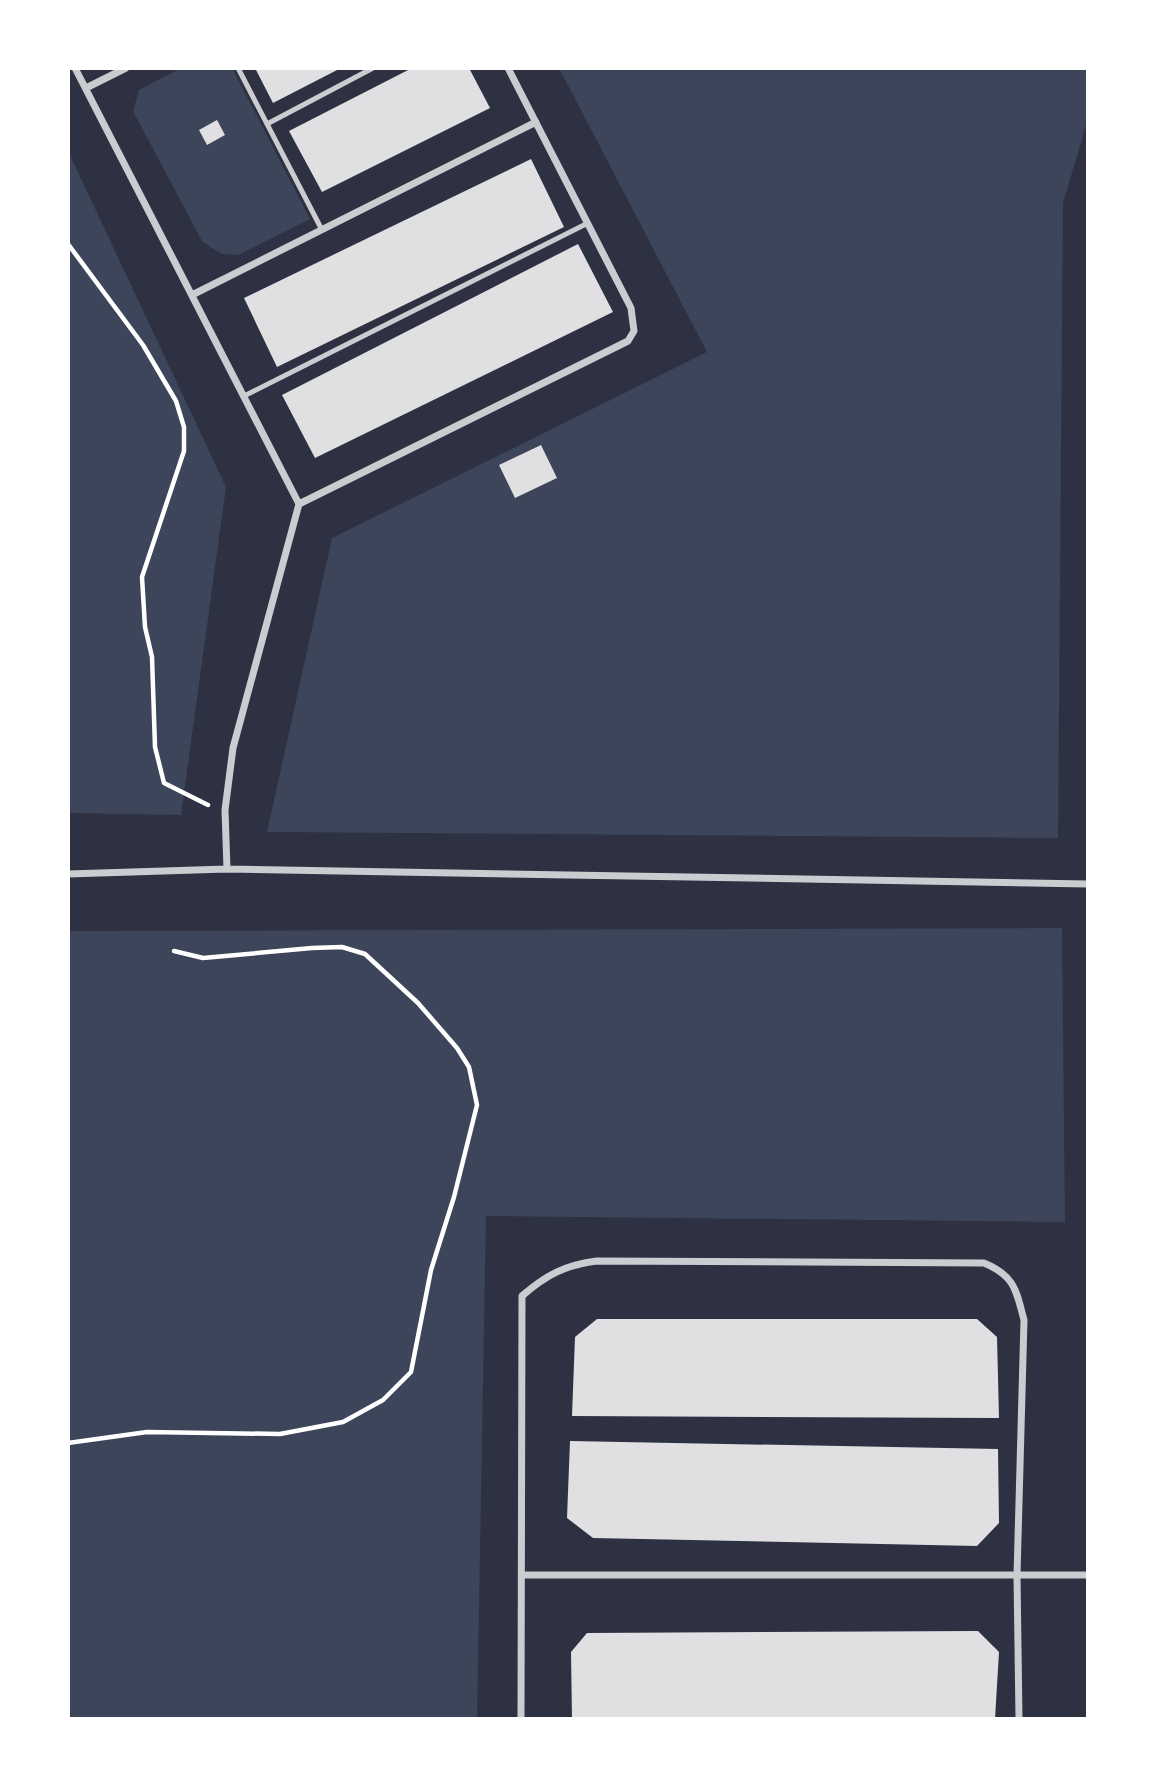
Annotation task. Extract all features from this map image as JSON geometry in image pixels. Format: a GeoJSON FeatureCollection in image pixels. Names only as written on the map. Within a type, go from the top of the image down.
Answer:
{"type":"FeatureCollection","features":[{"type":"Feature","properties":{"kind":"street"},"geometry":{"type":"LineString","coordinates":[[75,68],[299,504],[233,748],[225,810],[227,869]]}},
{"type":"Feature","properties":{"kind":"street"},"geometry":{"type":"LineString","coordinates":[[86,88],[126,68]]}},
{"type":"Feature","properties":{"kind":"street"},"geometry":{"type":"LineString","coordinates":[[299,504],[628,341],[635,331],[631,308],[508,68]]}},
{"type":"Feature","properties":{"kind":"street"},"geometry":{"type":"LineString","coordinates":[[192,295],[536,122]]}},
{"type":"Feature","properties":{"kind":"street"},"geometry":{"type":"LineString","coordinates":[[68,874],[227,869],[1088,884]]}},
{"type":"Feature","properties":{"kind":"street"},"geometry":{"type":"LineString","coordinates":[[521,1719],[524,1575],[520,1319],[523,1296],[544,1277],[570,1264],[597,1261],[984,1263],[1004,1271],[1016,1289],[1024,1321],[1017,1575],[1019,1719]]}},
{"type":"Feature","properties":{"kind":"street"},"geometry":{"type":"LineString","coordinates":[[524,1575],[1088,1575]]}},
{"type":"Feature","properties":{"kind":"lane"},"geometry":{"type":"LineString","coordinates":[[238,68],[322,230]]}},
{"type":"Feature","properties":{"kind":"lane"},"geometry":{"type":"LineString","coordinates":[[267,124],[373,68]]}},
{"type":"Feature","properties":{"kind":"lane"},"geometry":{"type":"LineString","coordinates":[[244,396],[588,223]]}},
{"type":"Feature","properties":{"kind":"path"},"geometry":{"type":"LineString","coordinates":[[68,244],[143,345],[176,401],[184,427],[184,451],[146,556],[142,576],[145,627],[152,657],[155,747],[164,783],[199,803],[225,810]]}},
{"type":"Feature","properties":{"kind":"path"},"geometry":{"type":"LineString","coordinates":[[68,1443],[147,1432],[280,1434],[343,1422],[383,1400],[411,1372],[431,1270],[454,1197],[477,1105],[469,1067],[457,1048],[418,1003],[365,954],[342,947],[203,958],[174,951]]}},
{"type":"Feature","properties":{"kind":"shaded area"},"geometry":{"type":"Polygon","coordinates":[[[181,68],[232,68],[310,219],[238,255],[222,254],[202,241],[133,111],[139,90],[181,68]]]}},
{"type":"Feature","properties":{"kind":"shaded area"},"geometry":{"type":"Polygon","coordinates":[[[559,68],[1088,68],[1088,119],[1063,203],[1058,838],[267,832],[332,538],[707,352],[559,68]]]}},
{"type":"Feature","properties":{"kind":"shaded area"},"geometry":{"type":"Polygon","coordinates":[[[68,151],[226,487],[181,815],[68,813],[68,151]]]}},
{"type":"Feature","properties":{"kind":"shaded area"},"geometry":{"type":"Polygon","coordinates":[[[1062,928],[1065,1222],[486,1216],[477,1719],[68,1719],[68,931],[1062,928]]]}},
{"type":"Feature","properties":{"kind":"building"},"geometry":{"type":"Polygon","coordinates":[[[255,68],[341,68],[273,103],[255,68]]]}},
{"type":"Feature","properties":{"kind":"building"},"geometry":{"type":"Polygon","coordinates":[[[412,68],[469,68],[490,108],[322,192],[289,131],[412,68]]]}},
{"type":"Feature","properties":{"kind":"building"},"geometry":{"type":"Polygon","coordinates":[[[217,120],[225,135],[207,145],[199,130],[217,120]]]}},
{"type":"Feature","properties":{"kind":"building"},"geometry":{"type":"Polygon","coordinates":[[[531,159],[564,227],[277,367],[244,298],[531,159]]]}},
{"type":"Feature","properties":{"kind":"building"},"geometry":{"type":"Polygon","coordinates":[[[578,244],[613,312],[315,458],[282,395],[578,244]]]}},
{"type":"Feature","properties":{"kind":"building"},"geometry":{"type":"Polygon","coordinates":[[[541,445],[557,478],[515,498],[499,465],[541,445]]]}},
{"type":"Feature","properties":{"kind":"building"},"geometry":{"type":"Polygon","coordinates":[[[597,1319],[977,1319],[997,1337],[999,1418],[572,1416],[575,1337],[597,1319]]]}},
{"type":"Feature","properties":{"kind":"building"},"geometry":{"type":"Polygon","coordinates":[[[570,1441],[998,1449],[999,1523],[977,1546],[593,1538],[567,1518],[570,1441]]]}},
{"type":"Feature","properties":{"kind":"building"},"geometry":{"type":"Polygon","coordinates":[[[978,1631],[999,1652],[995,1719],[572,1719],[571,1652],[587,1633],[978,1631]]]}}]}
